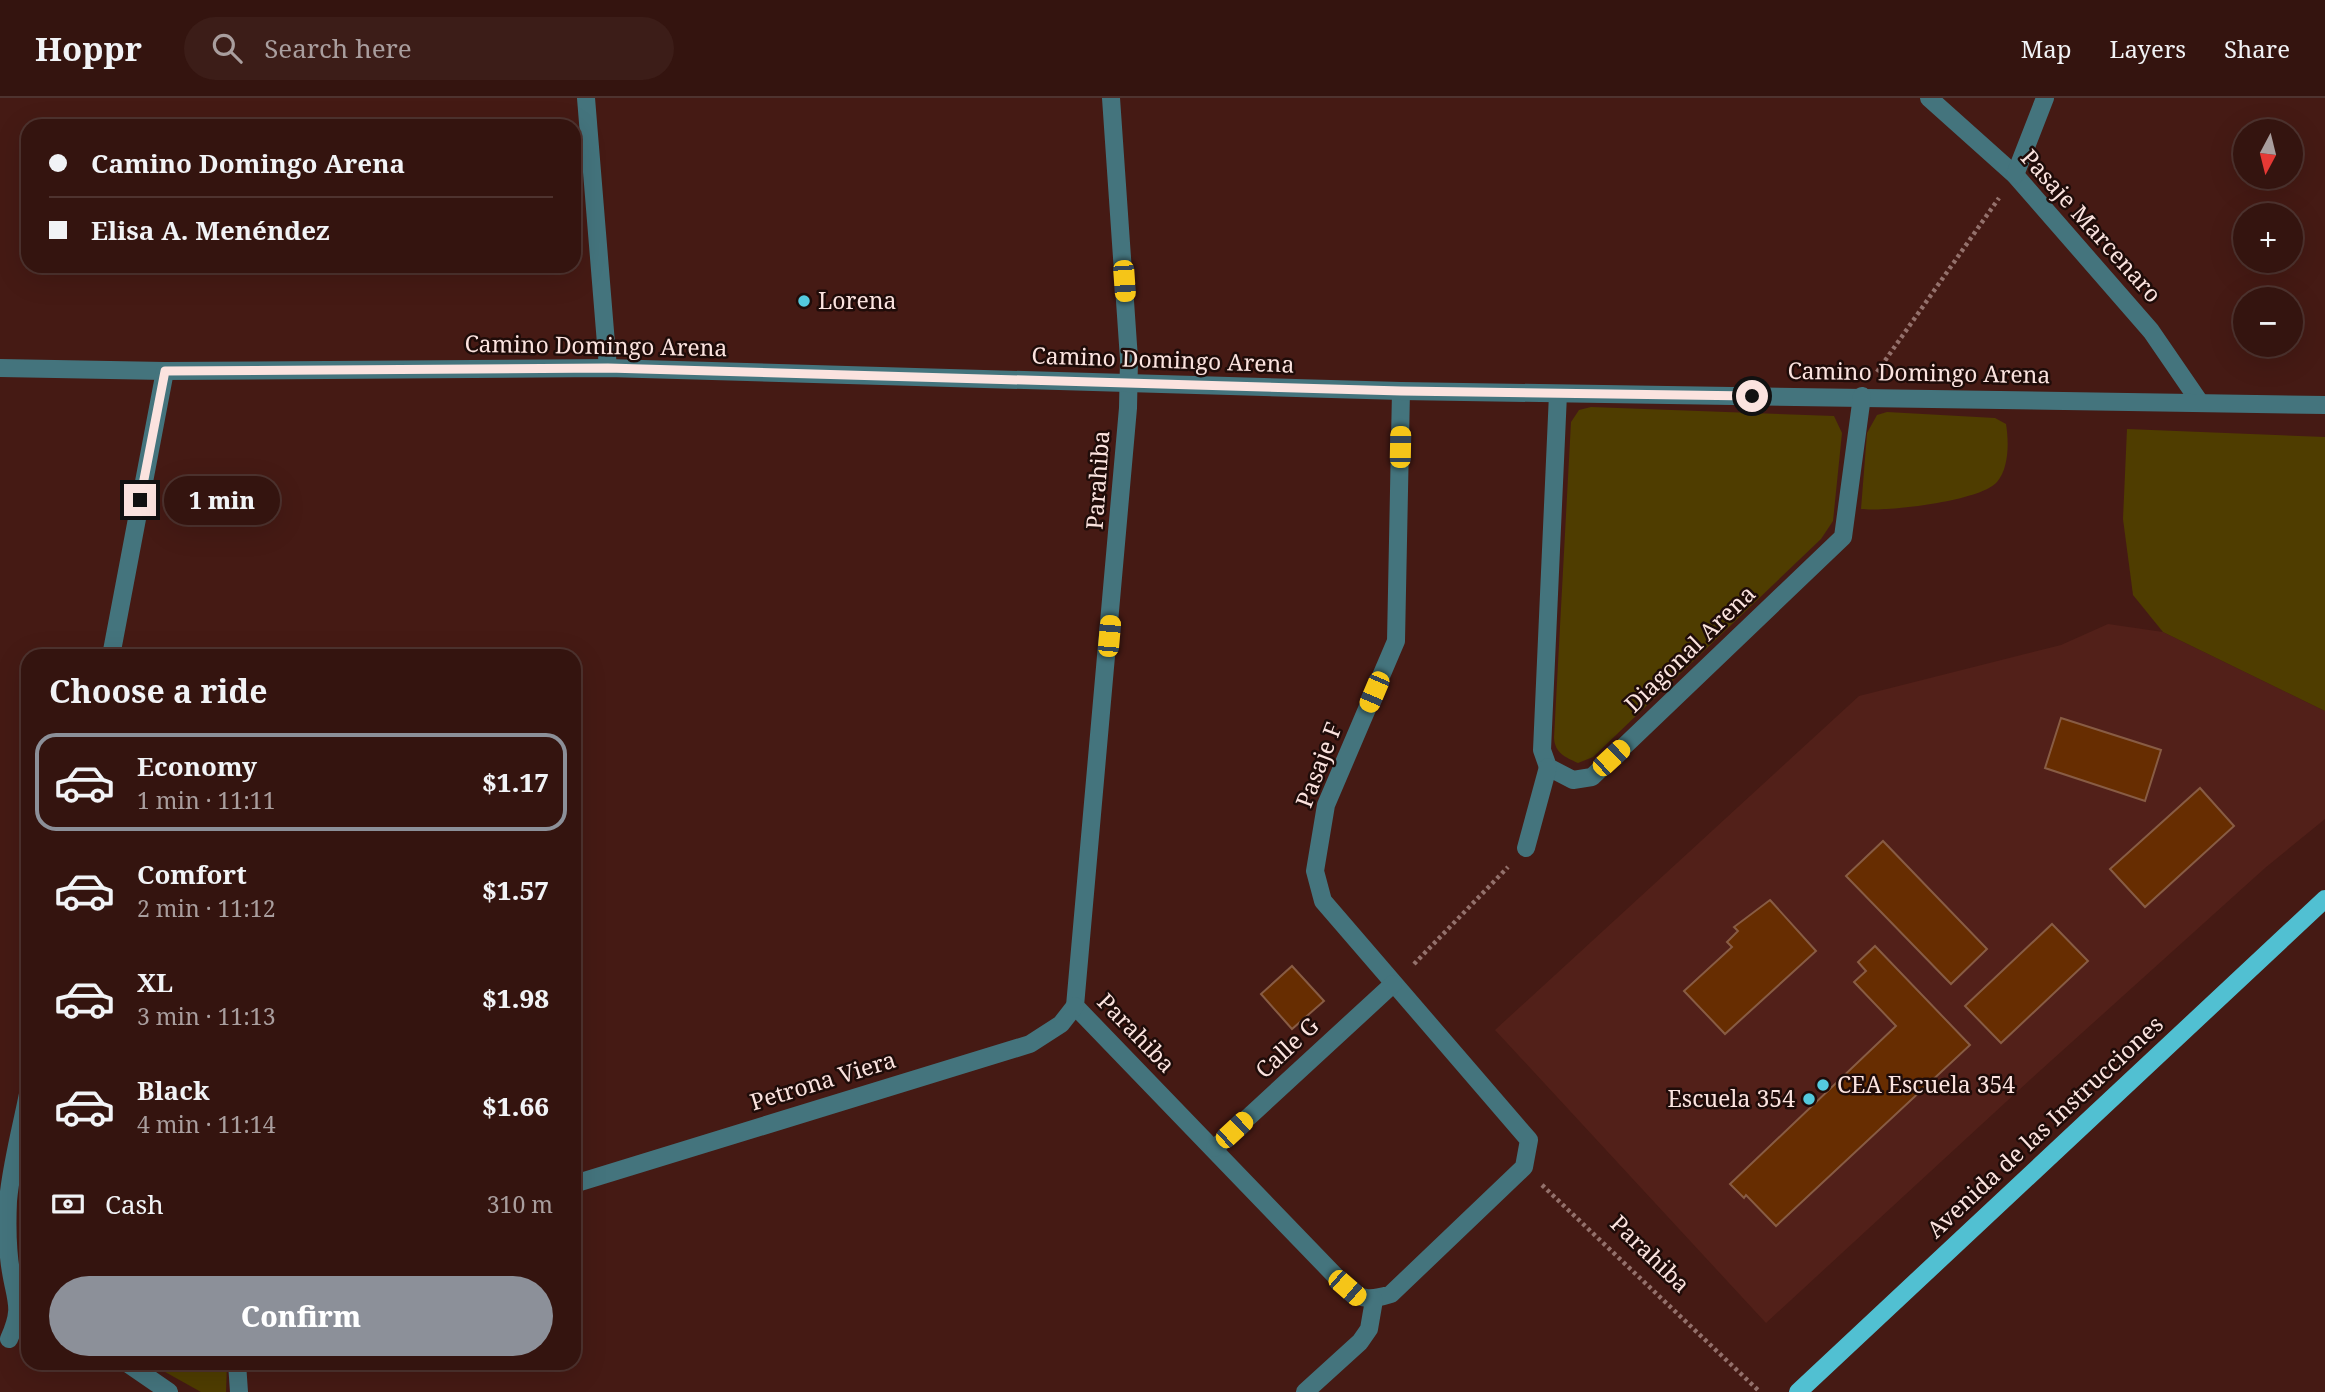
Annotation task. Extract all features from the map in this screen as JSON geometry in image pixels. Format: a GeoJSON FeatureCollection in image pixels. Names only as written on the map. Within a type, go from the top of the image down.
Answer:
{"type":"FeatureCollection","features":[{"type":"Feature","properties":{"kind":"main road","name":"Avenida de las Instrucciones"},"geometry":{"type":"LineString","coordinates":[[1798,1392],[2325,898]]}},
{"type":"Feature","properties":{"kind":"street"},"geometry":{"type":"LineString","coordinates":[[586,98],[608,368]]}},
{"type":"Feature","properties":{"kind":"street","name":"Parahiba"},"geometry":{"type":"LineString","coordinates":[[1111,98],[1129,383],[1117,554],[1075,1006],[1215,1148],[1347,1288],[1358,1298],[1374,1300]]}},
{"type":"Feature","properties":{"kind":"street","name":"Pasaje Marcenaro"},"geometry":{"type":"LineString","coordinates":[[1929,98],[2015,175],[2151,331],[2199,401]]}},
{"type":"Feature","properties":{"kind":"street"},"geometry":{"type":"LineString","coordinates":[[2015,175],[2045,98]]}},
{"type":"Feature","properties":{"kind":"street","name":"Camino Domingo Arena"},"geometry":{"type":"LineString","coordinates":[[0,368],[165,371],[608,368],[1401,391],[2325,405]]}},
{"type":"Feature","properties":{"kind":"street"},"geometry":{"type":"LineString","coordinates":[[112,649],[165,371]]}},
{"type":"Feature","properties":{"kind":"street","name":"Pasaje F"},"geometry":{"type":"LineString","coordinates":[[1401,391],[1396,641],[1326,805],[1315,871],[1323,901],[1530,1140],[1524,1167]]}},
{"type":"Feature","properties":{"kind":"street"},"geometry":{"type":"LineString","coordinates":[[1526,848],[1548,767],[1542,750],[1558,394]]}},
{"type":"Feature","properties":{"kind":"street","name":"Diagonal Arena"},"geometry":{"type":"LineString","coordinates":[[1548,767],[1573,780],[1592,777],[1843,537],[1862,396]]}},
{"type":"Feature","properties":{"kind":"street","name":"Calle G"},"geometry":{"type":"LineString","coordinates":[[1215,1148],[1393,984]]}},
{"type":"Feature","properties":{"kind":"street","name":"Petrona Viera"},"geometry":{"type":"LineString","coordinates":[[581,1182],[1030,1044],[1061,1024],[1075,1006]]}},
{"type":"Feature","properties":{"kind":"street"},"geometry":{"type":"LineString","coordinates":[[21,1131],[8,1199],[8,1244],[11,1274],[21,1294]]}},
{"type":"Feature","properties":{"kind":"street"},"geometry":{"type":"LineString","coordinates":[[1306,1392],[1360,1342],[1369,1329],[1374,1300],[1391,1294],[1524,1167]]}},
{"type":"Feature","properties":{"kind":"street"},"geometry":{"type":"LineString","coordinates":[[0,1284],[21,1297]]}},
{"type":"Feature","properties":{"kind":"street"},"geometry":{"type":"LineString","coordinates":[[4,1341],[18,1319],[21,1306]]}},
{"type":"Feature","properties":{"kind":"street"},"geometry":{"type":"LineString","coordinates":[[4,1341],[21,1336]]}},
{"type":"Feature","properties":{"kind":"street"},"geometry":{"type":"LineString","coordinates":[[137,1370],[169,1392]]}},
{"type":"Feature","properties":{"kind":"street"},"geometry":{"type":"LineString","coordinates":[[237,1370],[239,1392]]}},
{"type":"Feature","properties":{"kind":"path"},"geometry":{"type":"LineString","coordinates":[[1862,396],[2015,175]]}},
{"type":"Feature","properties":{"kind":"path"},"geometry":{"type":"LineString","coordinates":[[1393,984],[1526,848]]}},
{"type":"Feature","properties":{"kind":"path","name":"Parahiba"},"geometry":{"type":"LineString","coordinates":[[1524,1167],[1760,1392]]}},
{"type":"Feature","properties":{"kind":"shaded area"},"geometry":{"type":"Polygon","coordinates":[[[1591,407],[1834,416],[1842,433],[1833,521],[1821,539],[1593,757],[1578,763],[1559,751],[1554,738],[1571,422],[1579,410],[1591,407]]]}},
{"type":"Feature","properties":{"kind":"shaded area"},"geometry":{"type":"Polygon","coordinates":[[[1887,412],[1995,418],[2006,424],[2007,454],[2001,476],[1988,489],[1954,500],[1891,509],[1861,509],[1867,433],[1877,415],[1887,412]]]}},
{"type":"Feature","properties":{"kind":"shaded area"},"geometry":{"type":"Polygon","coordinates":[[[2127,429],[2325,437],[2325,711],[2163,632],[2133,595],[2123,519],[2127,429]]]}},
{"type":"Feature","properties":{"kind":"shaded area"},"geometry":{"type":"Polygon","coordinates":[[[2108,624],[2163,632],[2325,711],[2325,819],[2265,868],[2032,1078],[1766,1323],[1495,1030],[1859,696],[2061,645],[2108,624]]]}},
{"type":"Feature","properties":{"kind":"shaded area"},"geometry":{"type":"Polygon","coordinates":[[[162,1370],[227,1370],[226,1392],[201,1392],[162,1370]]]}},
{"type":"Feature","properties":{"kind":"building"},"geometry":{"type":"Polygon","coordinates":[[[2061,718],[2161,750],[2145,801],[2045,768],[2061,718]]]}},
{"type":"Feature","properties":{"kind":"building"},"geometry":{"type":"Polygon","coordinates":[[[2200,788],[2234,826],[2145,907],[2110,869],[2200,788]]]}},
{"type":"Feature","properties":{"kind":"building"},"geometry":{"type":"Polygon","coordinates":[[[1883,841],[1987,949],[1951,984],[1846,876],[1883,841]]]}},
{"type":"Feature","properties":{"kind":"building"},"geometry":{"type":"Polygon","coordinates":[[[1770,900],[1816,951],[1725,1034],[1684,991],[1732,947],[1727,942],[1738,931],[1734,927],[1770,900]]]}},
{"type":"Feature","properties":{"kind":"building"},"geometry":{"type":"Polygon","coordinates":[[[2052,924],[2088,961],[2001,1043],[1965,1006],[2052,924]]]}},
{"type":"Feature","properties":{"kind":"building"},"geometry":{"type":"Polygon","coordinates":[[[1875,946],[1970,1045],[1776,1226],[1746,1195],[1744,1198],[1730,1184],[1896,1026],[1854,982],[1866,971],[1858,962],[1875,946]]]}},
{"type":"Feature","properties":{"kind":"building"},"geometry":{"type":"Polygon","coordinates":[[[1292,966],[1324,1001],[1292,1029],[1261,994],[1292,966]]]}},
{"type":"Feature","properties":{"kind":"place","name":"Lorena"},"geometry":{"type":"Point","coordinates":[804,301]}},
{"type":"Feature","properties":{"kind":"place","name":"CEA Escuela 354"},"geometry":{"type":"Point","coordinates":[1823,1085]}},
{"type":"Feature","properties":{"kind":"place","name":"Escuela 354"},"geometry":{"type":"Point","coordinates":[1809,1099]}},
{"type":"Feature","properties":{"kind":"route"},"geometry":{"type":"LineString","coordinates":[[140,500],[165,371],[608,368],[1401,391],[1752,396]]}}]}
